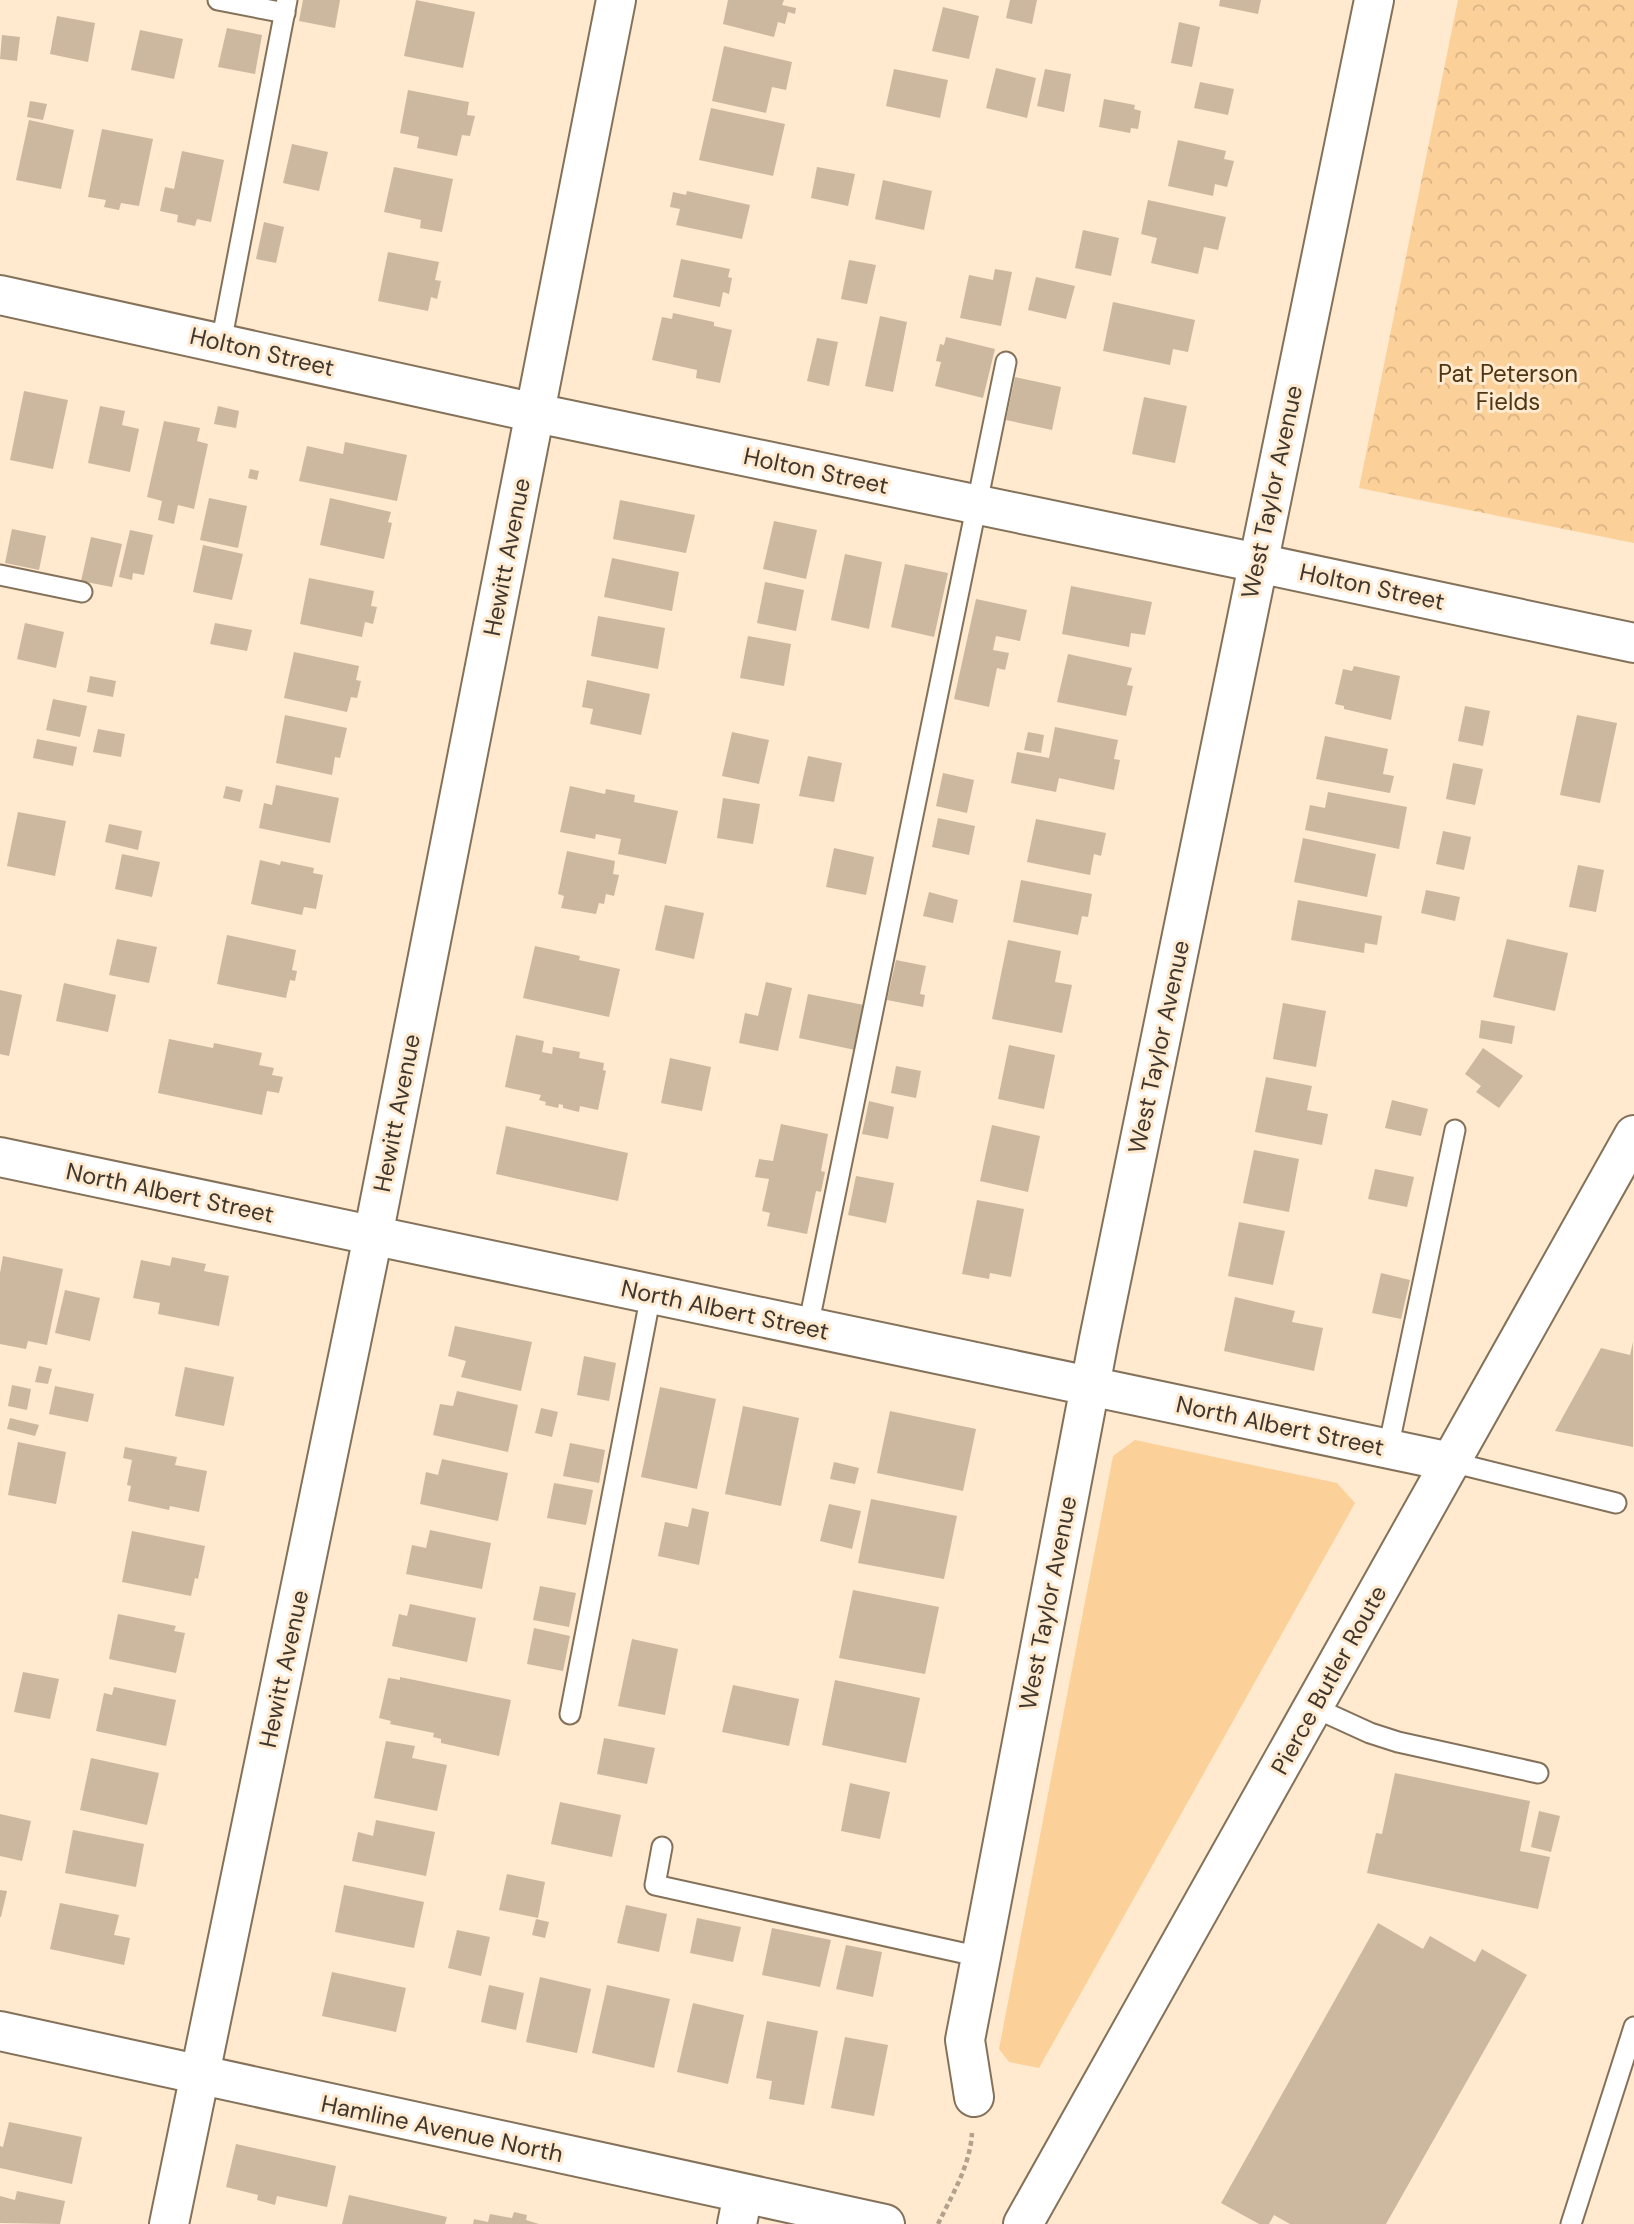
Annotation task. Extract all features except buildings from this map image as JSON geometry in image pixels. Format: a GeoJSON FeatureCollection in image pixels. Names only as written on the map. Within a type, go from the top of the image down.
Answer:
{"type":"FeatureCollection","features":[{"type":"Feature","properties":{"kind":"street","name":"Hewitt Avenue"},"geometry":{"type":"LineString","coordinates":[[169,2224],[373,1236],[616,0]]}},
{"type":"Feature","properties":{"kind":"street","name":"West Taylor Avenue"},"geometry":{"type":"LineString","coordinates":[[974,2097],[965,2040],[1090,1385],[1374,0]]}},
{"type":"Feature","properties":{"kind":"street","name":"Holton Street"},"geometry":{"type":"LineString","coordinates":[[0,295],[536,413],[1634,643]]}},
{"type":"Feature","properties":{"kind":"street","name":"Pierce Butler Route"},"geometry":{"type":"LineString","coordinates":[[1023,2224],[1634,1135]]}},
{"type":"Feature","properties":{"kind":"street","name":"North Albert Street"},"geometry":{"type":"LineString","coordinates":[[0,1157],[1451,1462]]}},
{"type":"Feature","properties":{"kind":"street","name":"Hamline Avenue North"},"geometry":{"type":"LineString","coordinates":[[0,2031],[200,2076],[740,2209],[885,2224]]}},
{"type":"Feature","properties":{"kind":"lane"},"geometry":{"type":"LineString","coordinates":[[218,0],[286,6],[221,343]]}},
{"type":"Feature","properties":{"kind":"lane"},"geometry":{"type":"LineString","coordinates":[[808,1327],[1006,362]]}},
{"type":"Feature","properties":{"kind":"lane"},"geometry":{"type":"LineString","coordinates":[[0,575],[82,592]]}},
{"type":"Feature","properties":{"kind":"lane"},"geometry":{"type":"LineString","coordinates":[[1388,1449],[1455,1130]]}},
{"type":"Feature","properties":{"kind":"lane"},"geometry":{"type":"LineString","coordinates":[[570,1714],[651,1294]]}},
{"type":"Feature","properties":{"kind":"lane"},"geometry":{"type":"LineString","coordinates":[[1451,1462],[1616,1503]]}},
{"type":"Feature","properties":{"kind":"lane"},"geometry":{"type":"LineString","coordinates":[[1313,1707],[1370,1733],[1398,1742],[1538,1773]]}},
{"type":"Feature","properties":{"kind":"lane"},"geometry":{"type":"LineString","coordinates":[[662,1847],[655,1885],[981,1957]]}},
{"type":"Feature","properties":{"kind":"lane"},"geometry":{"type":"LineString","coordinates":[[1571,2224],[1634,2027]]}},
{"type":"Feature","properties":{"kind":"path"},"geometry":{"type":"LineString","coordinates":[[938,2224],[959,2182],[971,2148],[974,2097]]}},
{"type":"Feature","properties":{"kind":"green space","name":"Pat Peterson Fields"},"geometry":{"type":"Polygon","coordinates":[[[1458,0],[1634,0],[1634,543],[1359,488],[1458,0]]]}},
{"type":"Feature","properties":{"kind":"green space"},"geometry":{"type":"Polygon","coordinates":[[[1135,1440],[1337,1483],[1355,1503],[1039,2068],[1009,2062],[999,2049],[1113,1456],[1135,1440]]]}}]}
